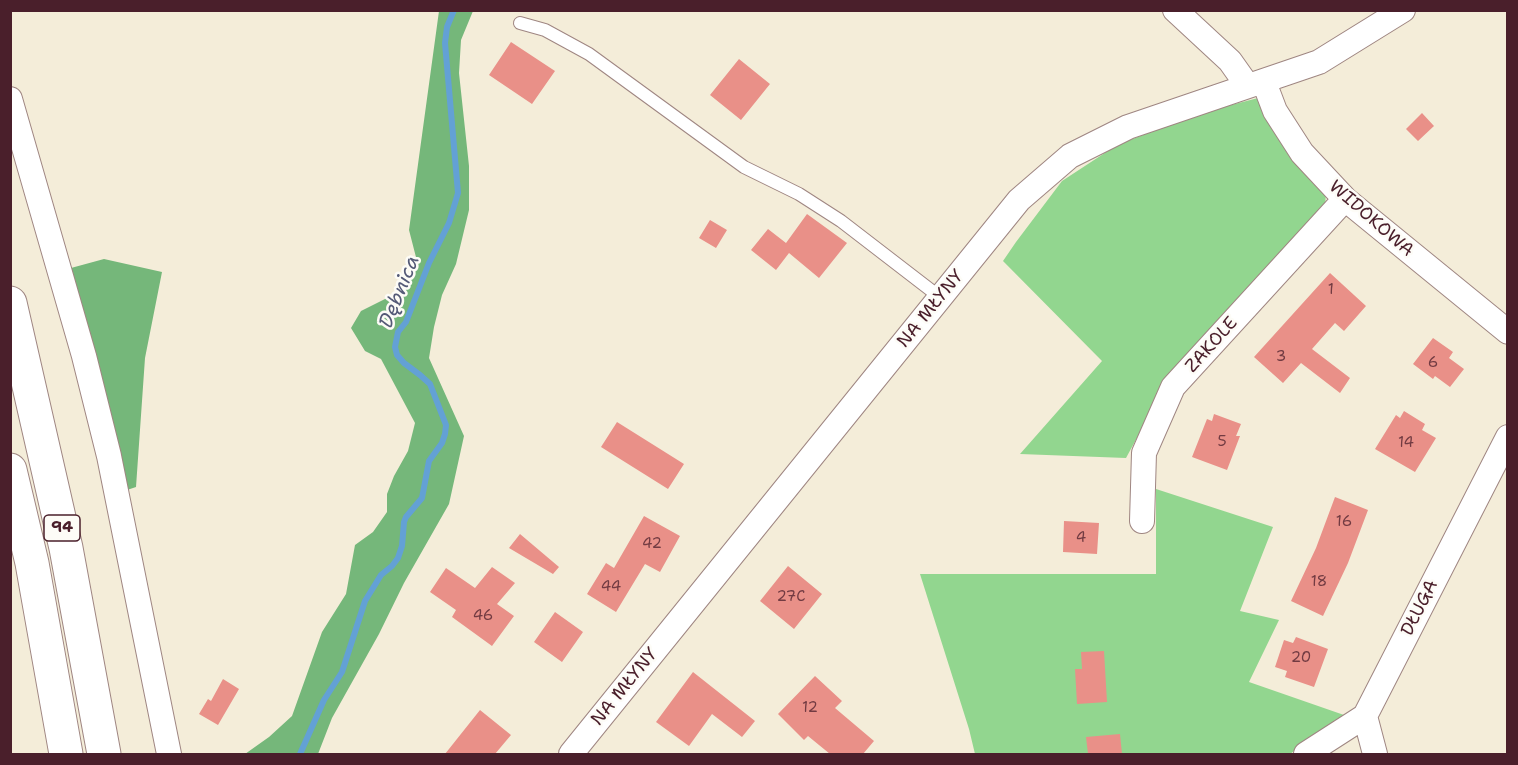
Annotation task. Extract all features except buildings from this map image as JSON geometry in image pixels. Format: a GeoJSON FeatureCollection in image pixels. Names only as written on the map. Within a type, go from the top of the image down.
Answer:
{"type":"FeatureCollection","features":[{"type":"Feature","properties":{"kind":"main road","name":"94"},"geometry":{"type":"LineString","coordinates":[[10,303],[66,548],[104,754]]}},
{"type":"Feature","properties":{"kind":"main road","name":"94"},"geometry":{"type":"LineString","coordinates":[[10,470],[32,563],[66,754]]}},
{"type":"Feature","properties":{"kind":"street","name":"WIDOKOWA"},"geometry":{"type":"LineString","coordinates":[[1175,10],[1255,83],[1302,153],[1345,200],[1508,332]]}},
{"type":"Feature","properties":{"kind":"street","name":"NA MŁYNY"},"geometry":{"type":"LineString","coordinates":[[571,754],[1019,200],[1071,156],[1128,127],[1319,62],[1402,10]]}},
{"type":"Feature","properties":{"kind":"street"},"geometry":{"type":"LineString","coordinates":[[10,99],[84,356],[109,456],[169,754]]}},
{"type":"Feature","properties":{"kind":"street","name":"ZAKOLE"},"geometry":{"type":"LineString","coordinates":[[1142,521],[1144,453],[1173,387],[1345,200]]}},
{"type":"Feature","properties":{"kind":"street","name":"DŁUGA"},"geometry":{"type":"LineString","coordinates":[[1365,716],[1508,437]]}},
{"type":"Feature","properties":{"kind":"street"},"geometry":{"type":"LineString","coordinates":[[1306,754],[1365,716],[1375,754]]}},
{"type":"Feature","properties":{"kind":"lane"},"geometry":{"type":"LineString","coordinates":[[520,23],[545,30],[589,54],[744,167],[799,194],[841,221],[941,298]]}},
{"type":"Feature","properties":{"kind":"green space"},"geometry":{"type":"Polygon","coordinates":[[[439,11],[473,11],[461,40],[459,73],[469,166],[469,210],[456,264],[442,295],[429,358],[464,436],[449,504],[332,718],[318,754],[245,754],[269,737],[292,716],[322,632],[346,594],[355,545],[373,532],[387,512],[387,494],[408,451],[415,423],[381,359],[365,351],[351,328],[361,311],[401,291],[418,265],[409,230],[439,11]]]}},
{"type":"Feature","properties":{"kind":"green space"},"geometry":{"type":"Polygon","coordinates":[[[1262,97],[1326,188],[1325,213],[1159,397],[1126,458],[1020,454],[1102,361],[1003,261],[1062,181],[1117,145],[1200,113],[1262,97]]]}},
{"type":"Feature","properties":{"kind":"green space"},"geometry":{"type":"Polygon","coordinates":[[[104,259],[162,272],[145,358],[136,487],[118,493],[60,271],[104,259]]]}},
{"type":"Feature","properties":{"kind":"green space"},"geometry":{"type":"Polygon","coordinates":[[[1156,489],[1273,527],[1240,611],[1279,620],[1249,682],[1344,715],[1290,754],[975,754],[920,574],[1156,574],[1156,489]]]}},
{"type":"Feature","properties":{"kind":"waterway","name":"Dębnica"},"geometry":{"type":"LineString","coordinates":[[300,754],[324,700],[342,672],[365,601],[381,575],[398,558],[402,546],[404,522],[422,498],[429,461],[442,443],[445,434],[446,425],[430,384],[404,363],[397,355],[395,347],[398,332],[406,322],[429,263],[449,223],[458,193],[445,43],[447,27],[454,10]]}}]}
